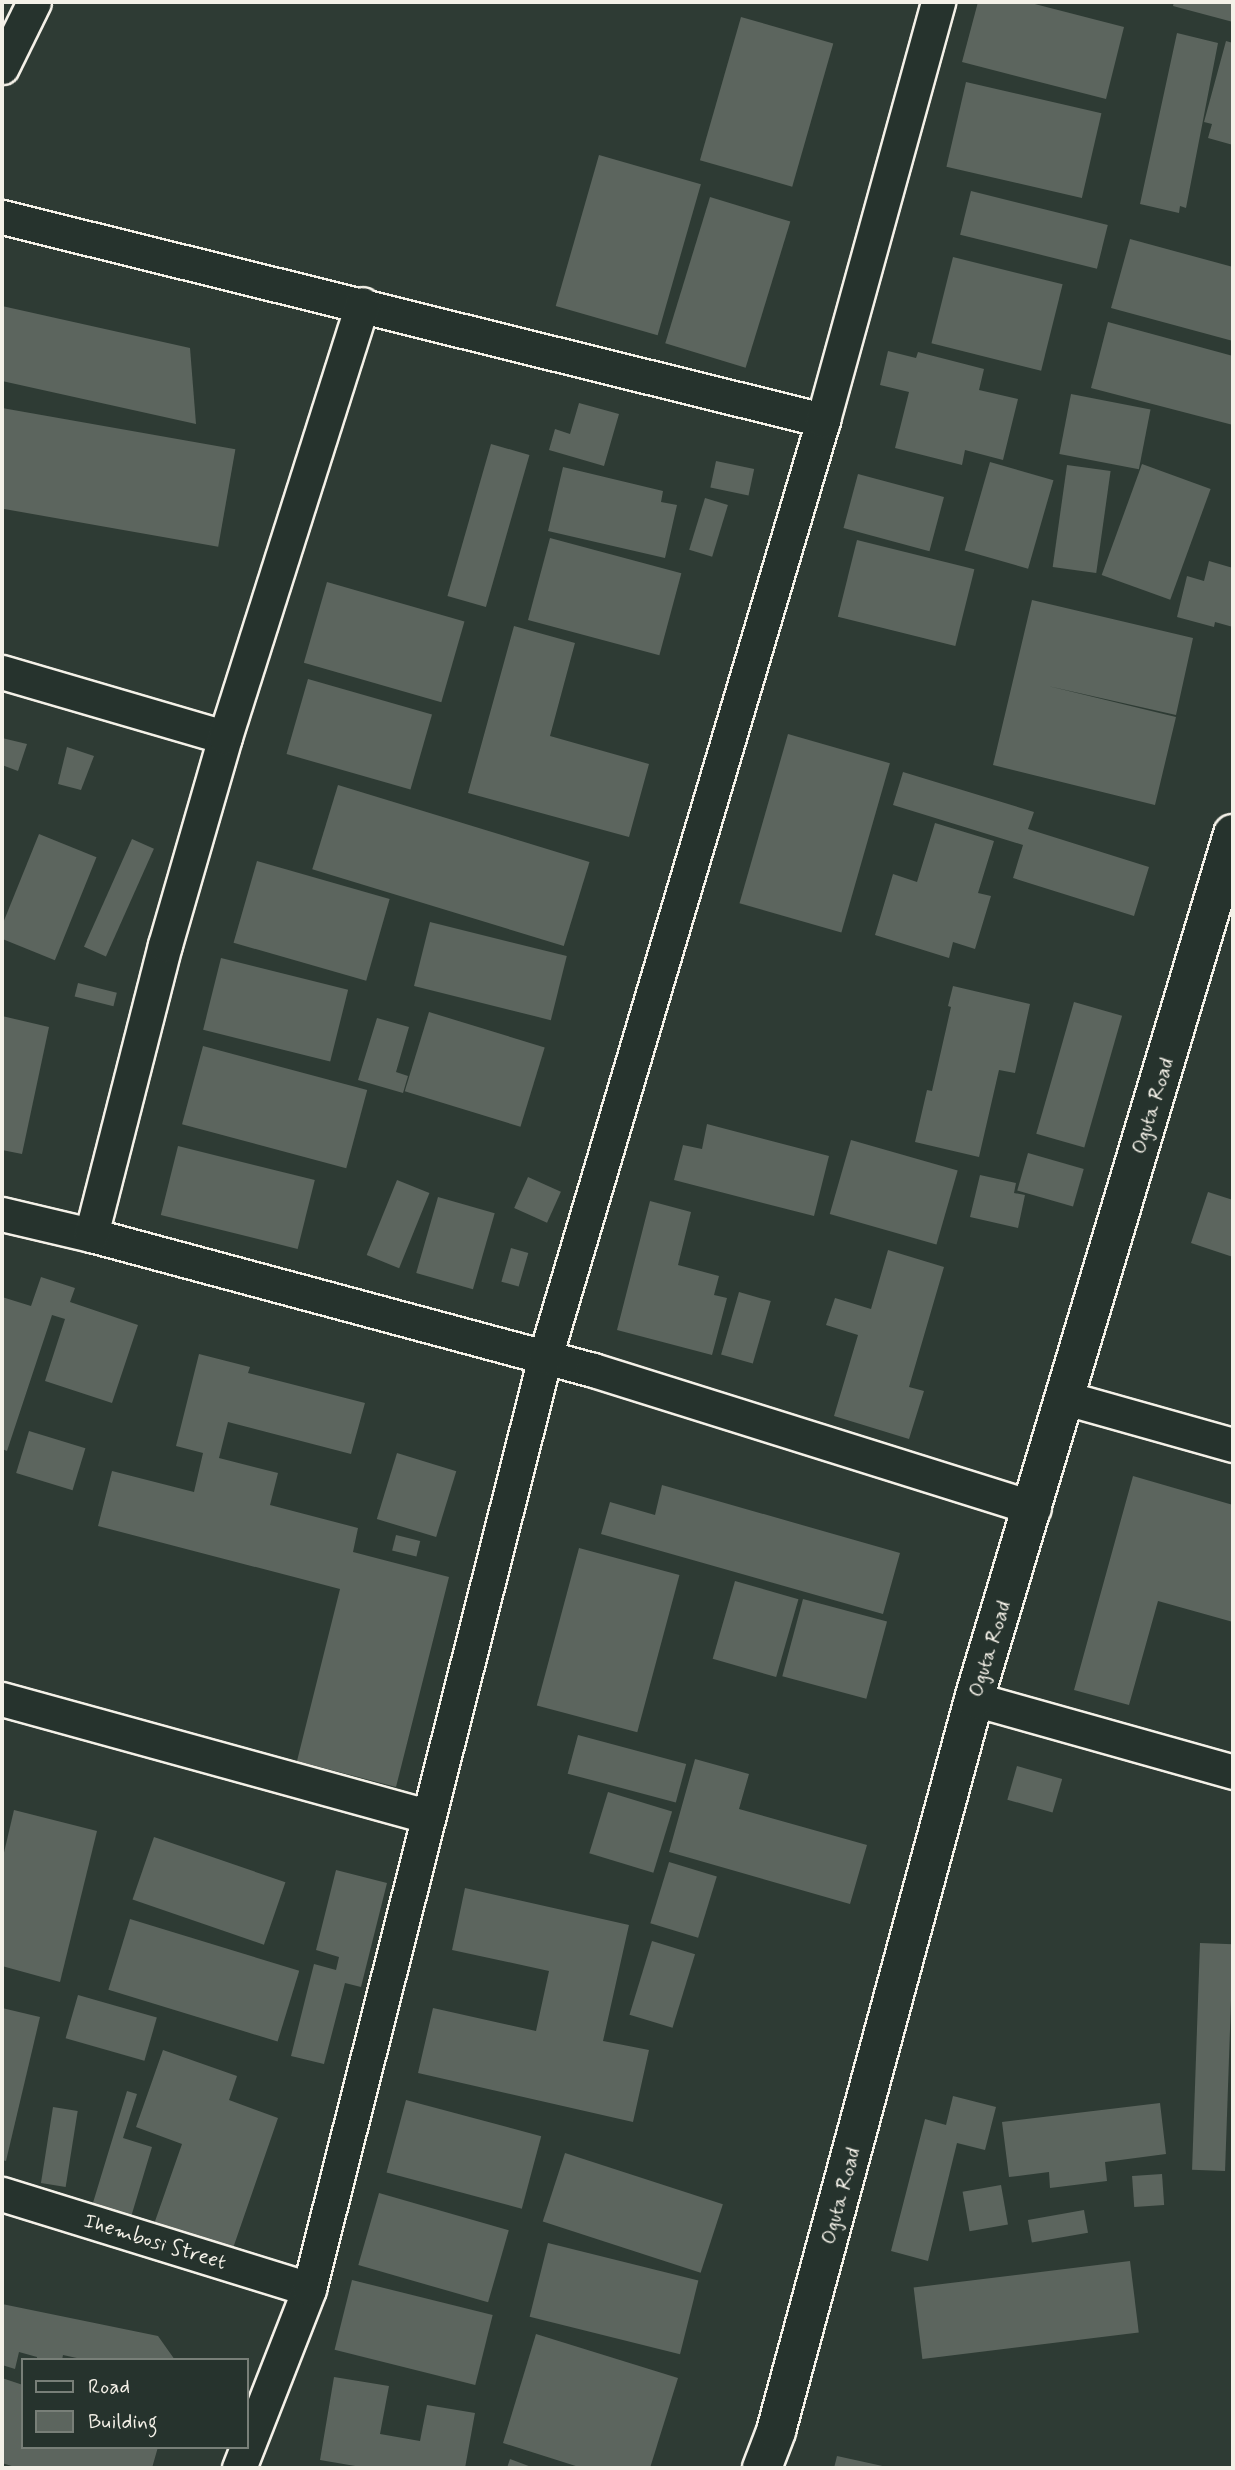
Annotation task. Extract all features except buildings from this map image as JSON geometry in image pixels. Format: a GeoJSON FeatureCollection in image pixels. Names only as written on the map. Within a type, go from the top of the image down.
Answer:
{"type":"FeatureCollection","features":[{"type":"Feature","properties":{"kind":"main road","name":"Oguta Road"},"geometry":{"type":"LineString","coordinates":[[762,2468],[776,2431],[974,1699],[1034,1508],[1233,834]]}},
{"type":"Feature","properties":{"kind":"street"},"geometry":{"type":"LineString","coordinates":[[2,68],[34,2]]}},
{"type":"Feature","properties":{"kind":"street"},"geometry":{"type":"LineString","coordinates":[[248,2445],[309,2289],[545,1357],[823,420],[938,2]]}},
{"type":"Feature","properties":{"kind":"street"},"geometry":{"type":"LineString","coordinates":[[2,217],[823,420]]}},
{"type":"Feature","properties":{"kind":"street"},"geometry":{"type":"LineString","coordinates":[[91,1235],[165,945],[225,737],[362,304]]}},
{"type":"Feature","properties":{"kind":"street"},"geometry":{"type":"LineString","coordinates":[[2,672],[225,737]]}},
{"type":"Feature","properties":{"kind":"street"},"geometry":{"type":"LineString","coordinates":[[2,1214],[91,1235],[545,1357],[1034,1508]]}},
{"type":"Feature","properties":{"kind":"street"},"geometry":{"type":"LineString","coordinates":[[1066,1398],[1233,1445]]}},
{"type":"Feature","properties":{"kind":"street"},"geometry":{"type":"LineString","coordinates":[[2,1699],[428,1816]]}},
{"type":"Feature","properties":{"kind":"street"},"geometry":{"type":"LineString","coordinates":[[974,1699],[1233,1772]]}},
{"type":"Feature","properties":{"kind":"street","name":"Ihembosi Street"},"geometry":{"type":"LineString","coordinates":[[2,2194],[309,2289]]}},
{"type":"Feature","properties":{"kind":"street"},"geometry":{"type":"LineString","coordinates":[[239,2468],[246,2449]]}}]}
